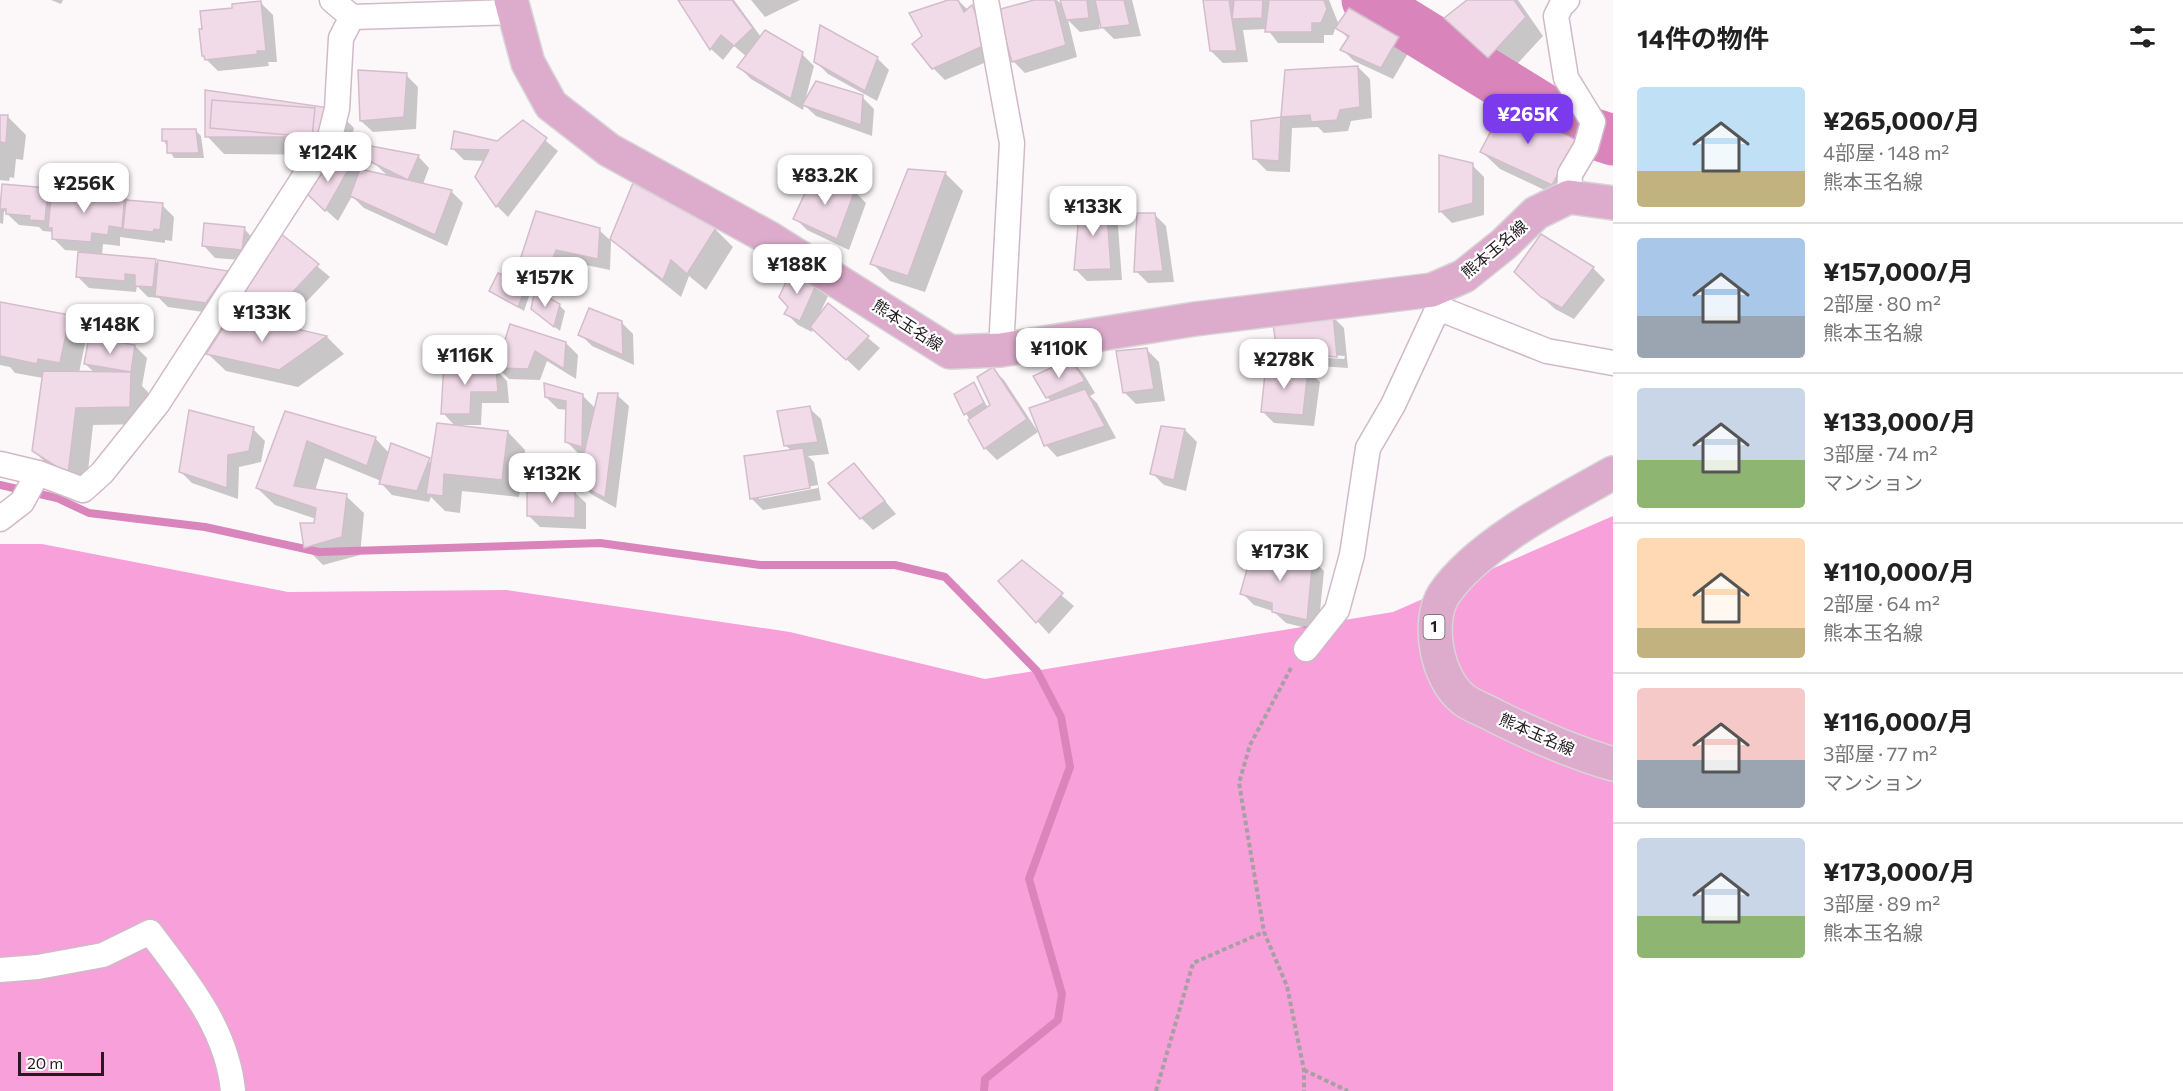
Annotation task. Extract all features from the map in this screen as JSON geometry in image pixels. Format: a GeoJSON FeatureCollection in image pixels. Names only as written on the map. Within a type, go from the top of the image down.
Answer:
{"type":"FeatureCollection","features":[{"type":"Feature","properties":{"kind":"main road","name":"熊本玉名線"},"geometry":{"type":"LineString","coordinates":[[512,6],[528,63],[551,105],[609,150],[769,238],[950,352],[1001,350],[1195,318],[1435,299],[1504,244],[1536,213],[1569,197]]}},
{"type":"Feature","properties":{"kind":"main road"},"geometry":{"type":"LineString","coordinates":[[1569,197],[1613,203]]}},
{"type":"Feature","properties":{"kind":"main road","name":"熊本玉名線"},"geometry":{"type":"LineString","coordinates":[[1613,474],[1539,513],[1468,566],[1443,596],[1434,622],[1435,648],[1448,678],[1462,699],[1579,754],[1613,764]]}},
{"type":"Feature","properties":{"kind":"street"},"geometry":{"type":"LineString","coordinates":[[332,0],[352,17],[512,6]]}},
{"type":"Feature","properties":{"kind":"street"},"geometry":{"type":"LineString","coordinates":[[986,0],[1012,143],[1001,350]]}},
{"type":"Feature","properties":{"kind":"street"},"geometry":{"type":"LineString","coordinates":[[1567,0],[1556,16],[1566,78],[1593,122],[1586,147],[1570,174],[1569,197]]}},
{"type":"Feature","properties":{"kind":"street"},"geometry":{"type":"LineString","coordinates":[[0,464],[31,486],[83,490],[102,473],[158,403],[330,137],[337,109],[341,38],[352,17]]}},
{"type":"Feature","properties":{"kind":"street"},"geometry":{"type":"LineString","coordinates":[[1306,649],[1337,610],[1352,555],[1368,448],[1393,405],[1435,299],[1547,351],[1613,363]]}},
{"type":"Feature","properties":{"kind":"street"},"geometry":{"type":"LineString","coordinates":[[0,519],[31,486]]}},
{"type":"Feature","properties":{"kind":"street"},"geometry":{"type":"LineString","coordinates":[[0,970],[38,967],[103,955],[150,932],[207,1009],[231,1076],[233,1091]]}},
{"type":"Feature","properties":{"kind":"path"},"geometry":{"type":"LineString","coordinates":[[1304,1091],[1304,1070],[1287,986],[1264,932],[1239,783],[1250,745],[1285,676],[1306,649]]}},
{"type":"Feature","properties":{"kind":"path"},"geometry":{"type":"LineString","coordinates":[[1155,1091],[1193,963],[1264,932]]}},
{"type":"Feature","properties":{"kind":"path"},"geometry":{"type":"LineString","coordinates":[[1304,1070],[1348,1091]]}},
{"type":"Feature","properties":{"kind":"shaded area"},"geometry":{"type":"Polygon","coordinates":[[[1613,516],[1613,1091],[0,1091],[0,544],[42,544],[288,592],[507,590],[790,632],[985,679],[1393,612],[1613,516]]]}},
{"type":"Feature","properties":{"kind":"building"},"geometry":{"type":"Polygon","coordinates":[[[678,0],[732,0],[753,28],[734,46],[721,35],[710,50],[678,0]]]}},
{"type":"Feature","properties":{"kind":"building"},"geometry":{"type":"Polygon","coordinates":[[[948,0],[958,0],[964,12],[972,5],[983,30],[983,40],[981,47],[932,69],[912,44],[922,36],[909,13],[948,0]]]}},
{"type":"Feature","properties":{"kind":"building"},"geometry":{"type":"Polygon","coordinates":[[[1034,0],[1055,0],[1066,45],[1012,62],[997,10],[1034,0]]]}},
{"type":"Feature","properties":{"kind":"building"},"geometry":{"type":"Polygon","coordinates":[[[1060,0],[1087,0],[1089,18],[1066,20],[1060,0]]]}},
{"type":"Feature","properties":{"kind":"building"},"geometry":{"type":"Polygon","coordinates":[[[1095,0],[1124,0],[1130,25],[1101,28],[1095,0]]]}},
{"type":"Feature","properties":{"kind":"building"},"geometry":{"type":"Polygon","coordinates":[[[1203,0],[1229,0],[1237,51],[1210,51],[1203,0]]]}},
{"type":"Feature","properties":{"kind":"building"},"geometry":{"type":"Polygon","coordinates":[[[1234,0],[1263,0],[1262,18],[1232,19],[1234,0]]]}},
{"type":"Feature","properties":{"kind":"building"},"geometry":{"type":"Polygon","coordinates":[[[1269,0],[1324,0],[1327,9],[1321,23],[1312,23],[1312,32],[1265,32],[1269,0]]]}},
{"type":"Feature","properties":{"kind":"building"},"geometry":{"type":"Polygon","coordinates":[[[1467,0],[1514,0],[1526,17],[1488,58],[1444,18],[1467,0]]]}},
{"type":"Feature","properties":{"kind":"building"},"geometry":{"type":"Polygon","coordinates":[[[261,1],[266,51],[257,51],[258,54],[205,60],[202,56],[199,29],[202,29],[200,11],[232,8],[232,4],[261,1]]]}},
{"type":"Feature","properties":{"kind":"building"},"geometry":{"type":"Polygon","coordinates":[[[1349,8],[1399,37],[1381,68],[1340,50],[1349,36],[1335,28],[1349,8]]]}},
{"type":"Feature","properties":{"kind":"building"},"geometry":{"type":"Polygon","coordinates":[[[820,25],[878,57],[865,91],[814,62],[820,25]]]}},
{"type":"Feature","properties":{"kind":"building"},"geometry":{"type":"Polygon","coordinates":[[[765,30],[803,52],[791,99],[737,67],[765,30]]]}},
{"type":"Feature","properties":{"kind":"building"},"geometry":{"type":"Polygon","coordinates":[[[1358,66],[1360,107],[1340,110],[1337,120],[1311,122],[1310,115],[1281,117],[1285,70],[1358,66]]]}},
{"type":"Feature","properties":{"kind":"building"},"geometry":{"type":"Polygon","coordinates":[[[358,70],[407,73],[404,117],[360,121],[358,70]]]}},
{"type":"Feature","properties":{"kind":"building"},"geometry":{"type":"Polygon","coordinates":[[[816,81],[863,95],[861,125],[802,105],[816,81]]]}},
{"type":"Feature","properties":{"kind":"building"},"geometry":{"type":"Polygon","coordinates":[[[205,90],[337,109],[330,137],[205,137],[205,90]]]}},
{"type":"Feature","properties":{"kind":"building"},"geometry":{"type":"Polygon","coordinates":[[[212,100],[315,108],[312,137],[210,128],[212,100]]]}},
{"type":"Feature","properties":{"kind":"building"},"geometry":{"type":"Polygon","coordinates":[[[1505,104],[1576,140],[1552,185],[1480,152],[1505,104]]]}},
{"type":"Feature","properties":{"kind":"building"},"geometry":{"type":"Polygon","coordinates":[[[0,115],[8,115],[6,143],[0,142],[0,115]]]}},
{"type":"Feature","properties":{"kind":"building"},"geometry":{"type":"Polygon","coordinates":[[[1281,117],[1279,161],[1253,159],[1251,121],[1281,117]]]}},
{"type":"Feature","properties":{"kind":"building"},"geometry":{"type":"Polygon","coordinates":[[[523,120],[547,138],[496,207],[475,177],[489,150],[451,149],[454,131],[497,141],[523,120]]]}},
{"type":"Feature","properties":{"kind":"building"},"geometry":{"type":"Polygon","coordinates":[[[162,129],[196,129],[199,153],[167,153],[167,141],[162,141],[162,129]]]}},
{"type":"Feature","properties":{"kind":"building"},"geometry":{"type":"Polygon","coordinates":[[[371,146],[419,155],[408,180],[369,161],[371,146]]]}},
{"type":"Feature","properties":{"kind":"building"},"geometry":{"type":"Polygon","coordinates":[[[1439,155],[1473,163],[1473,203],[1439,212],[1439,155]]]}},
{"type":"Feature","properties":{"kind":"building"},"geometry":{"type":"Polygon","coordinates":[[[334,160],[352,163],[325,211],[305,192],[334,160]]]}},
{"type":"Feature","properties":{"kind":"building"},"geometry":{"type":"Polygon","coordinates":[[[360,169],[452,190],[435,235],[350,196],[360,169]]]}},
{"type":"Feature","properties":{"kind":"building"},"geometry":{"type":"Polygon","coordinates":[[[908,169],[946,172],[908,276],[870,264],[908,169]]]}},
{"type":"Feature","properties":{"kind":"building"},"geometry":{"type":"Polygon","coordinates":[[[813,176],[855,190],[837,239],[793,219],[813,176]]]}},
{"type":"Feature","properties":{"kind":"building"},"geometry":{"type":"Polygon","coordinates":[[[633,183],[716,228],[687,274],[671,260],[663,280],[610,239],[633,183]]]}},
{"type":"Feature","properties":{"kind":"building"},"geometry":{"type":"Polygon","coordinates":[[[2,184],[48,188],[45,221],[29,220],[30,216],[6,214],[6,209],[0,209],[2,184]]]}},
{"type":"Feature","properties":{"kind":"building"},"geometry":{"type":"Polygon","coordinates":[[[52,189],[125,194],[122,228],[109,226],[108,235],[92,233],[91,242],[52,239],[52,228],[48,228],[52,189]]]}},
{"type":"Feature","properties":{"kind":"building"},"geometry":{"type":"Polygon","coordinates":[[[126,200],[163,203],[160,230],[154,229],[153,232],[123,229],[126,200]]]}},
{"type":"Feature","properties":{"kind":"building"},"geometry":{"type":"Polygon","coordinates":[[[1106,200],[1111,269],[1074,270],[1080,203],[1106,200]]]}},
{"type":"Feature","properties":{"kind":"building"},"geometry":{"type":"Polygon","coordinates":[[[536,211],[600,228],[598,259],[556,250],[547,275],[519,263],[536,211]]]}},
{"type":"Feature","properties":{"kind":"building"},"geometry":{"type":"Polygon","coordinates":[[[1137,213],[1155,213],[1163,271],[1134,272],[1137,213]]]}},
{"type":"Feature","properties":{"kind":"building"},"geometry":{"type":"Polygon","coordinates":[[[204,223],[245,227],[242,250],[202,246],[204,223]]]}},
{"type":"Feature","properties":{"kind":"building"},"geometry":{"type":"Polygon","coordinates":[[[280,233],[319,264],[277,309],[260,312],[237,302],[280,233]]]}},
{"type":"Feature","properties":{"kind":"building"},"geometry":{"type":"Polygon","coordinates":[[[1541,234],[1594,267],[1562,308],[1541,297],[1514,272],[1541,234]]]}},
{"type":"Feature","properties":{"kind":"building"},"geometry":{"type":"Polygon","coordinates":[[[78,252],[156,259],[153,287],[135,286],[135,275],[125,274],[125,281],[76,277],[78,252]]]}},
{"type":"Feature","properties":{"kind":"building"},"geometry":{"type":"Polygon","coordinates":[[[158,260],[228,271],[206,303],[155,296],[158,260]]]}},
{"type":"Feature","properties":{"kind":"building"},"geometry":{"type":"Polygon","coordinates":[[[791,271],[817,283],[800,321],[784,314],[788,307],[779,297],[791,271]]]}},
{"type":"Feature","properties":{"kind":"building"},"geometry":{"type":"Polygon","coordinates":[[[498,273],[527,284],[518,307],[489,291],[498,273]]]}},
{"type":"Feature","properties":{"kind":"building"},"geometry":{"type":"Polygon","coordinates":[[[535,290],[560,304],[554,327],[531,309],[535,290]]]}},
{"type":"Feature","properties":{"kind":"building"},"geometry":{"type":"Polygon","coordinates":[[[0,302],[70,315],[60,363],[38,359],[37,364],[0,356],[0,302]]]}},
{"type":"Feature","properties":{"kind":"building"},"geometry":{"type":"Polygon","coordinates":[[[828,303],[869,336],[846,360],[810,327],[828,303]]]}},
{"type":"Feature","properties":{"kind":"building"},"geometry":{"type":"Polygon","coordinates":[[[589,308],[622,321],[623,355],[578,335],[589,308]]]}},
{"type":"Feature","properties":{"kind":"building"},"geometry":{"type":"Polygon","coordinates":[[[232,314],[327,336],[279,370],[206,354],[232,314]]]}},
{"type":"Feature","properties":{"kind":"building"},"geometry":{"type":"Polygon","coordinates":[[[1333,314],[1337,357],[1277,352],[1272,317],[1333,314]]]}},
{"type":"Feature","properties":{"kind":"building"},"geometry":{"type":"Polygon","coordinates":[[[510,324],[566,342],[564,369],[535,351],[528,369],[496,368],[510,324]]]}},
{"type":"Feature","properties":{"kind":"building"},"geometry":{"type":"Polygon","coordinates":[[[89,337],[135,345],[131,372],[84,364],[89,337]]]}},
{"type":"Feature","properties":{"kind":"building"},"geometry":{"type":"Polygon","coordinates":[[[1147,348],[1154,389],[1123,393],[1116,351],[1147,348]]]}},
{"type":"Feature","properties":{"kind":"building"},"geometry":{"type":"Polygon","coordinates":[[[1071,359],[1085,381],[1046,398],[1033,376],[1071,359]]]}},
{"type":"Feature","properties":{"kind":"building"},"geometry":{"type":"Polygon","coordinates":[[[444,362],[496,368],[498,392],[471,392],[470,414],[441,414],[444,362]]]}},
{"type":"Feature","properties":{"kind":"building"},"geometry":{"type":"Polygon","coordinates":[[[1266,364],[1308,369],[1303,415],[1261,412],[1266,364]]]}},
{"type":"Feature","properties":{"kind":"building"},"geometry":{"type":"Polygon","coordinates":[[[993,367],[1027,419],[984,449],[968,420],[990,405],[977,377],[993,367]]]}},
{"type":"Feature","properties":{"kind":"building"},"geometry":{"type":"Polygon","coordinates":[[[43,371],[131,372],[130,407],[76,408],[68,474],[32,451],[43,371]]]}},
{"type":"Feature","properties":{"kind":"building"},"geometry":{"type":"Polygon","coordinates":[[[974,382],[984,403],[964,415],[954,394],[974,382]]]}},
{"type":"Feature","properties":{"kind":"building"},"geometry":{"type":"Polygon","coordinates":[[[544,383],[583,394],[582,447],[565,442],[566,401],[545,397],[544,383]]]}},
{"type":"Feature","properties":{"kind":"building"},"geometry":{"type":"Polygon","coordinates":[[[1085,389],[1105,426],[1044,446],[1029,408],[1085,389]]]}},
{"type":"Feature","properties":{"kind":"building"},"geometry":{"type":"Polygon","coordinates":[[[598,393],[618,393],[605,498],[577,483],[598,393]]]}},
{"type":"Feature","properties":{"kind":"building"},"geometry":{"type":"Polygon","coordinates":[[[810,406],[818,442],[784,446],[777,411],[810,406]]]}},
{"type":"Feature","properties":{"kind":"building"},"geometry":{"type":"Polygon","coordinates":[[[189,410],[254,427],[249,451],[228,455],[227,488],[179,472],[189,410]]]}},
{"type":"Feature","properties":{"kind":"building"},"geometry":{"type":"Polygon","coordinates":[[[285,411],[376,437],[367,466],[307,441],[294,486],[347,494],[342,537],[304,548],[300,523],[314,523],[316,508],[256,488],[285,411]]]}},
{"type":"Feature","properties":{"kind":"building"},"geometry":{"type":"Polygon","coordinates":[[[437,423],[508,431],[502,480],[444,474],[443,496],[426,494],[437,423]]]}},
{"type":"Feature","properties":{"kind":"building"},"geometry":{"type":"Polygon","coordinates":[[[1161,426],[1185,429],[1174,480],[1150,474],[1161,426]]]}},
{"type":"Feature","properties":{"kind":"building"},"geometry":{"type":"Polygon","coordinates":[[[391,443],[430,458],[417,491],[379,484],[391,443]]]}},
{"type":"Feature","properties":{"kind":"building"},"geometry":{"type":"Polygon","coordinates":[[[803,448],[810,488],[750,499],[744,456],[803,448]]]}},
{"type":"Feature","properties":{"kind":"building"},"geometry":{"type":"Polygon","coordinates":[[[854,463],[885,501],[860,519],[828,483],[854,463]]]}},
{"type":"Feature","properties":{"kind":"building"},"geometry":{"type":"Polygon","coordinates":[[[575,490],[575,518],[527,516],[527,492],[575,490]]]}},
{"type":"Feature","properties":{"kind":"building"},"geometry":{"type":"Polygon","coordinates":[[[1253,548],[1313,558],[1307,620],[1272,612],[1272,603],[1240,594],[1253,548]]]}},
{"type":"Feature","properties":{"kind":"building"},"geometry":{"type":"Polygon","coordinates":[[[1022,560],[1063,593],[1036,623],[998,581],[1022,560]]]}},
{"type":"Feature","properties":{"kind":"waterway"},"geometry":{"type":"LineString","coordinates":[[1367,0],[1573,127],[1613,140]]}},
{"type":"Feature","properties":{"kind":"waterway"},"geometry":{"type":"LineString","coordinates":[[0,485],[57,498],[89,513],[205,527],[319,552],[600,543],[760,565],[895,565],[945,577],[1037,671],[1061,717],[1070,767],[1029,879],[1062,994],[1058,1020],[985,1079],[984,1091]]}}]}
